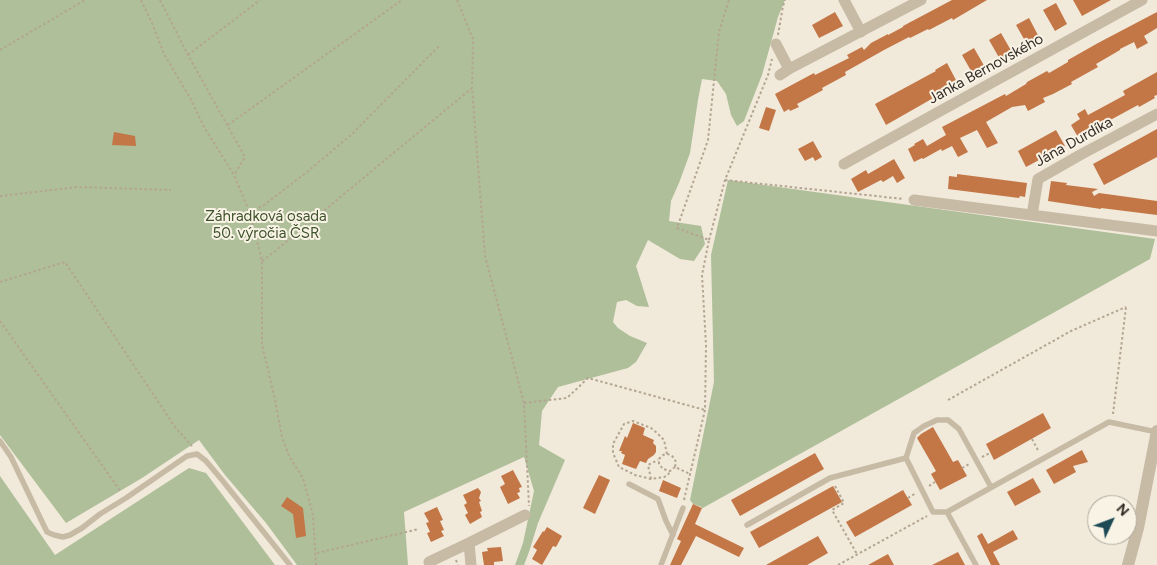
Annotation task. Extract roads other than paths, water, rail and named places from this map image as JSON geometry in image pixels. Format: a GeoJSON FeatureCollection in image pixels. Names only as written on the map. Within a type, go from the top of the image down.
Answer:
{"type":"FeatureCollection","features":[{"type":"Feature","properties":{"kind":"street"},"geometry":{"type":"LineString","coordinates":[[844,0],[861,32]]}},
{"type":"Feature","properties":{"kind":"street","name":"Janka Bernovského"},"geometry":{"type":"LineString","coordinates":[[844,164],[1142,0]]}},
{"type":"Feature","properties":{"kind":"street"},"geometry":{"type":"LineString","coordinates":[[776,44],[785,72],[913,2]]}},
{"type":"Feature","properties":{"kind":"street","name":"Jána Durdíka"},"geometry":{"type":"LineString","coordinates":[[1032,215],[1038,179],[1157,114]]}},
{"type":"Feature","properties":{"kind":"street"},"geometry":{"type":"LineString","coordinates":[[914,200],[1157,231]]}},
{"type":"Feature","properties":{"kind":"street"},"geometry":{"type":"LineString","coordinates":[[1128,565],[1138,528],[1157,431]]}},
{"type":"Feature","properties":{"kind":"street"},"geometry":{"type":"LineString","coordinates":[[429,562],[525,515]]}},
{"type":"Feature","properties":{"kind":"street"},"geometry":{"type":"LineString","coordinates":[[469,543],[471,565]]}},
{"type":"Feature","properties":{"kind":"lane"},"geometry":{"type":"LineString","coordinates":[[991,487],[959,429],[948,420],[937,420],[924,426],[914,434],[906,458],[933,512],[947,512],[1109,422],[1157,431]]}},
{"type":"Feature","properties":{"kind":"lane"},"geometry":{"type":"LineString","coordinates":[[0,442],[11,457],[47,532],[62,537],[82,528],[187,456],[196,454],[206,461],[290,565]]}},
{"type":"Feature","properties":{"kind":"lane"},"geometry":{"type":"LineString","coordinates":[[747,525],[830,478],[906,458]]}},
{"type":"Feature","properties":{"kind":"lane"},"geometry":{"type":"LineString","coordinates":[[629,484],[658,498],[672,535]]}},
{"type":"Feature","properties":{"kind":"lane"},"geometry":{"type":"LineString","coordinates":[[661,565],[683,508]]}},
{"type":"Feature","properties":{"kind":"lane"},"geometry":{"type":"LineString","coordinates":[[947,512],[976,565]]}},
{"type":"Feature","properties":{"kind":"park label","name":"Záhradková osada 50. výročia ČSR"},"geometry":{"type":"Point","coordinates":[266,226]}}]}
